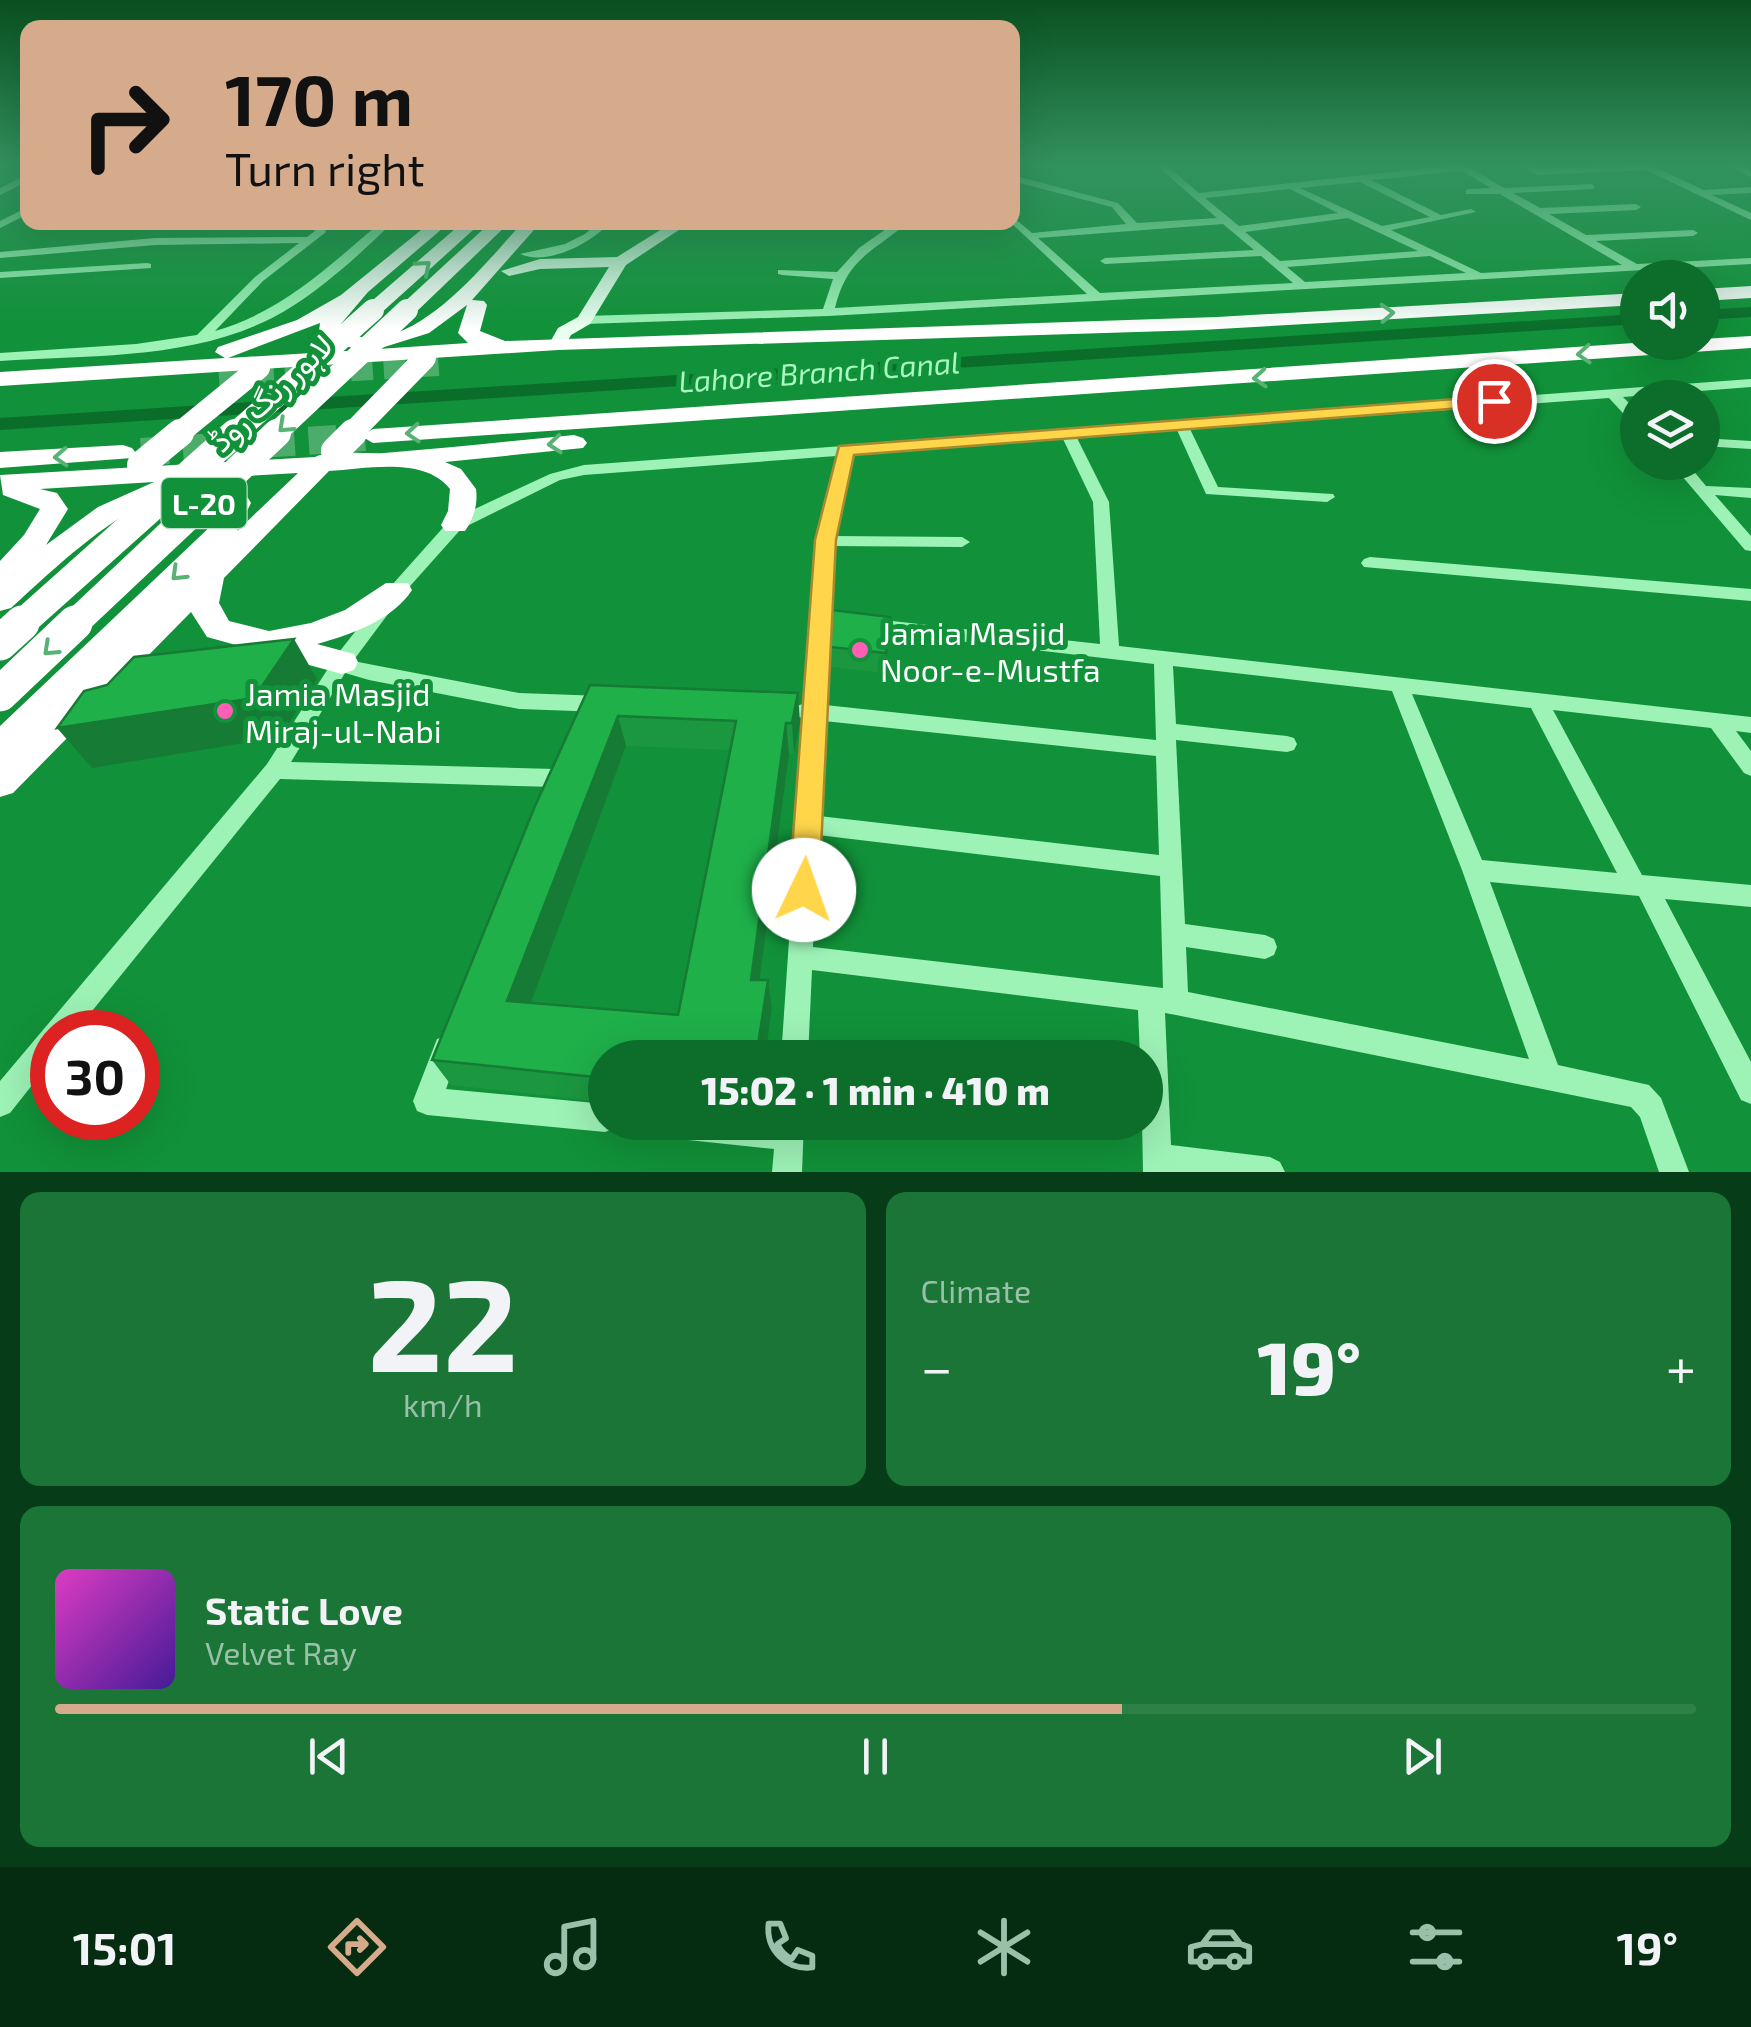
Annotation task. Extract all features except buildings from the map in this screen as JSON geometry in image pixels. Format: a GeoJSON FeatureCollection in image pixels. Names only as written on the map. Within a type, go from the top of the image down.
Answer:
{"type":"FeatureCollection","features":[{"type":"Feature","properties":{"kind":"highway"},"geometry":{"type":"LineString","coordinates":[[434,230],[366,301],[330,324],[336,338],[364,344],[415,334],[438,321],[526,230]]}},
{"type":"Feature","properties":{"kind":"highway","name":"لاہور رنگ روڈ"},"geometry":{"type":"LineString","coordinates":[[0,644],[366,301],[463,230]]}},
{"type":"Feature","properties":{"kind":"highway","name":"لاہور رنگ روڈ"},"geometry":{"type":"LineString","coordinates":[[0,694],[493,230]]}},
{"type":"Feature","properties":{"kind":"highway"},"geometry":{"type":"LineString","coordinates":[[0,785],[432,358],[545,230]]}},
{"type":"Feature","properties":{"kind":"highway"},"geometry":{"type":"LineString","coordinates":[[1720,294],[1751,292]]}},
{"type":"Feature","properties":{"kind":"highway"},"geometry":{"type":"LineString","coordinates":[[0,379],[126,370],[1220,323],[1620,300]]}},
{"type":"Feature","properties":{"kind":"highway"},"geometry":{"type":"LineString","coordinates":[[0,578],[130,464],[263,365],[366,301]]}},
{"type":"Feature","properties":{"kind":"highway"},"geometry":{"type":"LineString","coordinates":[[126,370],[190,361],[252,345],[366,301]]}},
{"type":"Feature","properties":{"kind":"highway"},"geometry":{"type":"LineString","coordinates":[[477,304],[469,333],[476,340],[502,347]]}},
{"type":"Feature","properties":{"kind":"highway"},"geometry":{"type":"LineString","coordinates":[[432,358],[502,347],[558,344],[1220,323]]}},
{"type":"Feature","properties":{"kind":"highway"},"geometry":{"type":"LineString","coordinates":[[372,436],[1751,342]]}},
{"type":"Feature","properties":{"kind":"highway"},"geometry":{"type":"LineString","coordinates":[[0,393],[219,378]]}},
{"type":"Feature","properties":{"kind":"highway"},"geometry":{"type":"LineString","coordinates":[[0,460],[130,464],[388,460],[832,422],[1174,384]]}},
{"type":"Feature","properties":{"kind":"highway"},"geometry":{"type":"LineString","coordinates":[[273,513],[327,478],[388,460],[440,468],[456,477],[465,491],[465,507],[454,525]]}},
{"type":"Feature","properties":{"kind":"highway"},"geometry":{"type":"LineString","coordinates":[[0,485],[130,464]]}},
{"type":"Feature","properties":{"kind":"highway"},"geometry":{"type":"LineString","coordinates":[[0,601],[100,518],[140,495],[163,488],[206,484],[233,494],[237,503],[226,527],[0,748]]}},
{"type":"Feature","properties":{"kind":"highway"},"geometry":{"type":"LineString","coordinates":[[0,485],[48,498],[54,509],[35,541],[0,578]]}},
{"type":"Feature","properties":{"kind":"highway"},"geometry":{"type":"LineString","coordinates":[[210,574],[202,595],[204,614],[218,629],[342,662]]}},
{"type":"Feature","properties":{"kind":"highway"},"geometry":{"type":"LineString","coordinates":[[244,638],[278,640],[328,630],[374,609],[396,590]]}},
{"type":"Feature","properties":{"kind":"main road"},"geometry":{"type":"LineString","coordinates":[[558,344],[564,332],[584,320],[634,246],[657,230]]}},
{"type":"Feature","properties":{"kind":"main road"},"geometry":{"type":"LineString","coordinates":[[509,271],[540,264],[627,257],[671,230]]}},
{"type":"Feature","properties":{"kind":"street"},"geometry":{"type":"LineString","coordinates":[[1129,220],[1134,226]]}},
{"type":"Feature","properties":{"kind":"street"},"geometry":{"type":"LineString","coordinates":[[1234,230],[1310,220]]}},
{"type":"Feature","properties":{"kind":"street"},"geometry":{"type":"LineString","coordinates":[[1363,220],[1480,276]]}},
{"type":"Feature","properties":{"kind":"street"},"geometry":{"type":"LineString","coordinates":[[1381,229],[1426,220]]}},
{"type":"Feature","properties":{"kind":"street"},"geometry":{"type":"LineString","coordinates":[[1554,220],[1622,260]]}},
{"type":"Feature","properties":{"kind":"street"},"geometry":{"type":"LineString","coordinates":[[1029,236],[1224,221],[1304,286]]}},
{"type":"Feature","properties":{"kind":"street"},"geometry":{"type":"LineString","coordinates":[[1020,227],[1098,298]]}},
{"type":"Feature","properties":{"kind":"street"},"geometry":{"type":"LineString","coordinates":[[203,336],[260,280],[322,230]]}},
{"type":"Feature","properties":{"kind":"street"},"geometry":{"type":"LineString","coordinates":[[0,357],[203,336],[240,327],[274,312],[378,230]]}},
{"type":"Feature","properties":{"kind":"street"},"geometry":{"type":"LineString","coordinates":[[525,254],[541,253],[587,238],[596,230]]}},
{"type":"Feature","properties":{"kind":"street"},"geometry":{"type":"LineString","coordinates":[[828,312],[850,256],[889,230]]}},
{"type":"Feature","properties":{"kind":"street"},"geometry":{"type":"LineString","coordinates":[[1585,238],[1693,232]]}},
{"type":"Feature","properties":{"kind":"street"},"geometry":{"type":"LineString","coordinates":[[0,255],[66,246],[211,238],[310,240]]}},
{"type":"Feature","properties":{"kind":"street"},"geometry":{"type":"LineString","coordinates":[[1105,262],[1265,253]]}},
{"type":"Feature","properties":{"kind":"street"},"geometry":{"type":"LineString","coordinates":[[1281,264],[1432,253]]}},
{"type":"Feature","properties":{"kind":"street"},"geometry":{"type":"LineString","coordinates":[[1720,262],[1751,260]]}},
{"type":"Feature","properties":{"kind":"street"},"geometry":{"type":"LineString","coordinates":[[0,275],[147,266]]}},
{"type":"Feature","properties":{"kind":"street"},"geometry":{"type":"LineString","coordinates":[[584,320],[828,312],[1620,268]]}},
{"type":"Feature","properties":{"kind":"street"},"geometry":{"type":"LineString","coordinates":[[782,272],[839,276]]}},
{"type":"Feature","properties":{"kind":"street"},"geometry":{"type":"LineString","coordinates":[[76,1010],[276,770],[342,662],[396,590],[454,525],[554,477],[584,470],[1751,382]]}},
{"type":"Feature","properties":{"kind":"street"},"geometry":{"type":"LineString","coordinates":[[1612,392],[1620,401]]}},
{"type":"Feature","properties":{"kind":"street"},"geometry":{"type":"LineString","coordinates":[[1181,424],[1212,491],[1326,497]]}},
{"type":"Feature","properties":{"kind":"street"},"geometry":{"type":"LineString","coordinates":[[1067,432],[1102,502],[1110,652]]}},
{"type":"Feature","properties":{"kind":"street"},"geometry":{"type":"LineString","coordinates":[[1720,443],[1751,445]]}},
{"type":"Feature","properties":{"kind":"street"},"geometry":{"type":"LineString","coordinates":[[795,1040],[826,540],[846,450]]}},
{"type":"Feature","properties":{"kind":"street"},"geometry":{"type":"LineString","coordinates":[[1694,480],[1751,546]]}},
{"type":"Feature","properties":{"kind":"street"},"geometry":{"type":"LineString","coordinates":[[1704,490],[1751,494]]}},
{"type":"Feature","properties":{"kind":"street"},"geometry":{"type":"LineString","coordinates":[[826,540],[962,542]]}},
{"type":"Feature","properties":{"kind":"street"},"geometry":{"type":"LineString","coordinates":[[1370,563],[1751,595]]}},
{"type":"Feature","properties":{"kind":"street"},"geometry":{"type":"LineString","coordinates":[[820,620],[1751,725]]}},
{"type":"Feature","properties":{"kind":"street"},"geometry":{"type":"LineString","coordinates":[[1163,658],[1173,934],[1163,1001],[1158,1165],[1270,1172]]}},
{"type":"Feature","properties":{"kind":"street"},"geometry":{"type":"LineString","coordinates":[[268,662],[342,662],[369,674],[519,700],[628,705]]}},
{"type":"Feature","properties":{"kind":"street"},"geometry":{"type":"LineString","coordinates":[[1399,685],[1474,870],[1548,1075]]}},
{"type":"Feature","properties":{"kind":"street"},"geometry":{"type":"LineString","coordinates":[[0,785],[120,695]]}},
{"type":"Feature","properties":{"kind":"street"},"geometry":{"type":"LineString","coordinates":[[1538,701],[1751,1090]]}},
{"type":"Feature","properties":{"kind":"street"},"geometry":{"type":"LineString","coordinates":[[541,808],[591,703]]}},
{"type":"Feature","properties":{"kind":"street"},"geometry":{"type":"LineString","coordinates":[[777,710],[1166,740],[1287,744]]}},
{"type":"Feature","properties":{"kind":"street"},"geometry":{"type":"LineString","coordinates":[[1718,722],[1751,767]]}},
{"type":"Feature","properties":{"kind":"street"},"geometry":{"type":"LineString","coordinates":[[276,770],[554,778]]}},
{"type":"Feature","properties":{"kind":"street"},"geometry":{"type":"LineString","coordinates":[[808,824],[1170,867]]}},
{"type":"Feature","properties":{"kind":"street"},"geometry":{"type":"LineString","coordinates":[[1474,870],[1751,896]]}},
{"type":"Feature","properties":{"kind":"street"},"geometry":{"type":"LineString","coordinates":[[1173,934],[1265,947]]}},
{"type":"Feature","properties":{"kind":"street"},"geometry":{"type":"LineString","coordinates":[[800,957],[1163,1001],[1639,1095],[1650,1108],[1674,1172]]}},
{"type":"Feature","properties":{"kind":"street"},"geometry":{"type":"LineString","coordinates":[[454,1030],[427,1101],[588,1116]]}},
{"type":"Feature","properties":{"kind":"street"},"geometry":{"type":"LineString","coordinates":[[0,1103],[30,1067]]}},
{"type":"Feature","properties":{"kind":"street"},"geometry":{"type":"LineString","coordinates":[[788,1172],[789,1140]]}},
{"type":"Feature","properties":{"kind":"waterway","name":"Lahore Branch Canal"},"geometry":{"type":"LineString","coordinates":[[1720,314],[1751,312]]}},
{"type":"Feature","properties":{"kind":"waterway","name":"Lahore Branch Canal"},"geometry":{"type":"LineString","coordinates":[[0,424],[1620,320]]}},
{"type":"Feature","properties":{"kind":"tunnel"},"geometry":{"type":"LineString","coordinates":[[219,378],[440,365]]}},
{"type":"Feature","properties":{"kind":"tunnel"},"geometry":{"type":"LineString","coordinates":[[141,452],[365,437]]}},
{"type":"Feature","properties":{"kind":"place","name":"Jamia Masjid Noor-e-Mustfa"},"geometry":{"type":"Point","coordinates":[860,650]}},
{"type":"Feature","properties":{"kind":"place","name":"Jamia Masjid Miraj-ul-Nabi"},"geometry":{"type":"Point","coordinates":[225,711]}},
{"type":"Feature","properties":{"kind":"route"},"geometry":{"type":"LineString","coordinates":[[804,890],[826,540],[846,450],[1494,401]]}}]}
